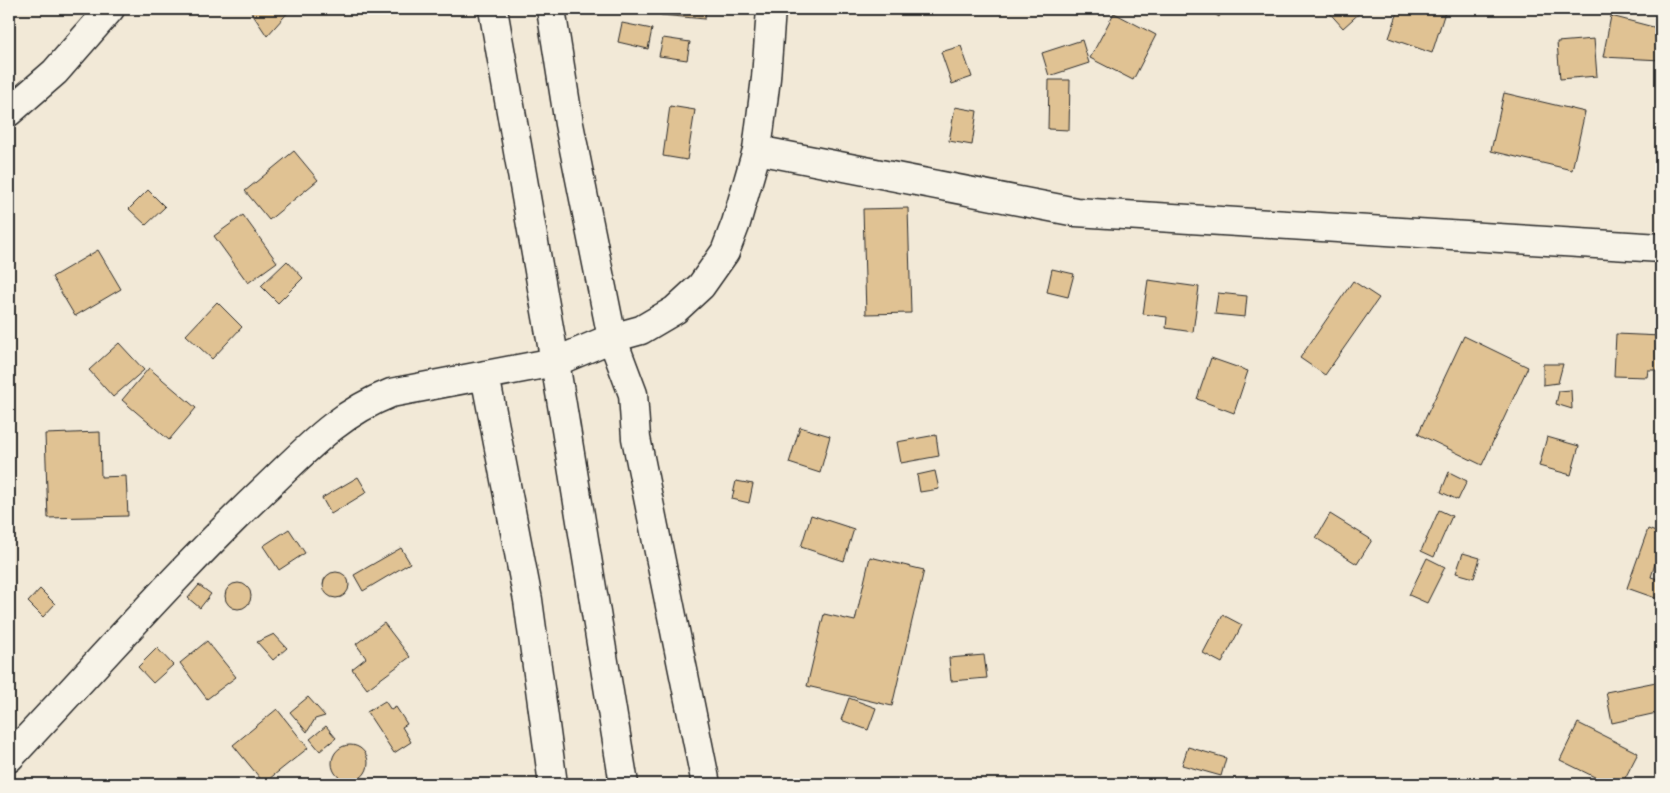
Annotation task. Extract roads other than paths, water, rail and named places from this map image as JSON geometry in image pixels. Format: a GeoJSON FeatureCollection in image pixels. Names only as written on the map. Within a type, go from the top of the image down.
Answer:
{"type":"FeatureCollection","features":[{"type":"Feature","properties":{"kind":"street"},"geometry":{"type":"LineString","coordinates":[[9,112],[55,72],[110,9]]}},
{"type":"Feature","properties":{"kind":"street"},"geometry":{"type":"LineString","coordinates":[[493,9],[555,362],[624,784]]}},
{"type":"Feature","properties":{"kind":"street"},"geometry":{"type":"LineString","coordinates":[[551,9],[569,124],[612,338],[633,394],[636,438],[706,784]]}},
{"type":"Feature","properties":{"kind":"street"},"geometry":{"type":"LineString","coordinates":[[9,758],[221,530],[335,423],[366,403],[391,393],[555,362],[612,338],[641,330],[675,310],[701,286],[725,252],[736,223],[756,150],[766,78],[770,9]]}},
{"type":"Feature","properties":{"kind":"street"},"geometry":{"type":"LineString","coordinates":[[756,150],[1076,212],[1661,248]]}},
{"type":"Feature","properties":{"kind":"street"},"geometry":{"type":"LineString","coordinates":[[485,375],[528,600],[553,784]]}}]}
